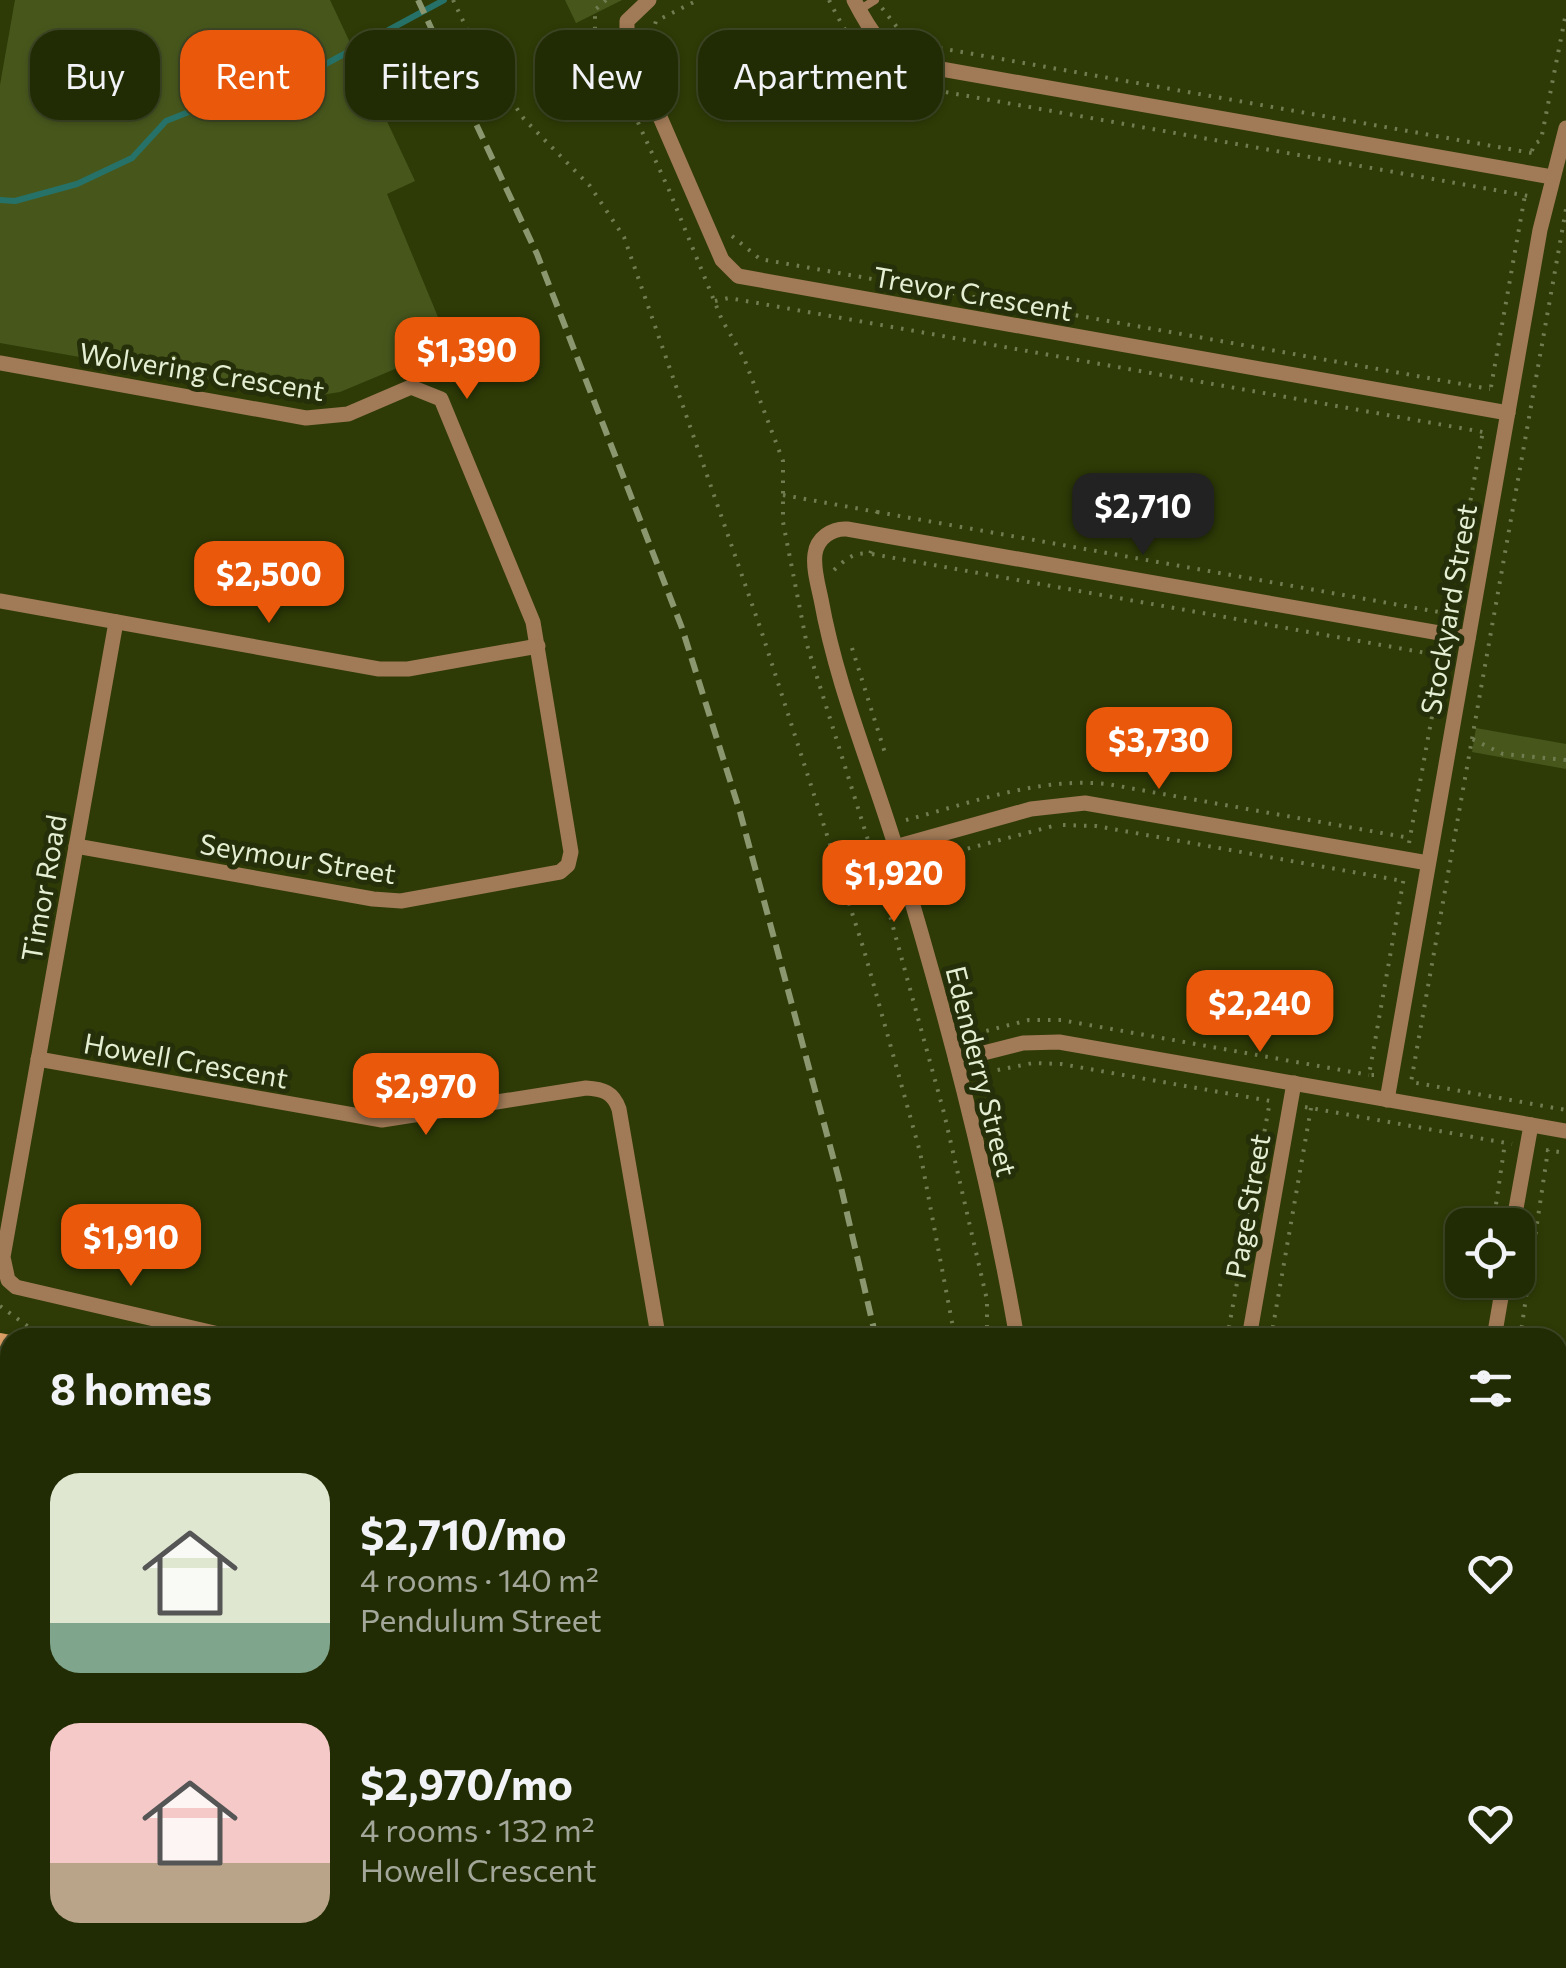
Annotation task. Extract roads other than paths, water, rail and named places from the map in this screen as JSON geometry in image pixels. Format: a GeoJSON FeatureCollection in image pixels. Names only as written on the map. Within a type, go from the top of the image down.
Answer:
{"type":"FeatureCollection","features":[{"type":"Feature","properties":{"kind":"street","name":"Trevor Crescent"},"geometry":{"type":"LineString","coordinates":[[649,0],[627,21],[627,41],[722,260],[738,276],[1508,414]]}},
{"type":"Feature","properties":{"kind":"street"},"geometry":{"type":"LineString","coordinates":[[857,5],[875,37],[892,53],[913,64],[1552,178]]}},
{"type":"Feature","properties":{"kind":"street","name":"Stockyard Street"},"geometry":{"type":"LineString","coordinates":[[1386,1100],[1508,414],[1552,178],[1566,128]]}},
{"type":"Feature","properties":{"kind":"street","name":"Wolvering Crescent"},"geometry":{"type":"LineString","coordinates":[[0,364],[306,418],[348,414],[411,387],[441,400],[527,606],[538,646],[570,838],[568,865]]}},
{"type":"Feature","properties":{"kind":"street","name":"Edenderry Street"},"geometry":{"type":"LineString","coordinates":[[1015,1328],[964,1058],[824,619],[814,559],[817,546],[840,528],[1468,638]]}},
{"type":"Feature","properties":{"kind":"street"},"geometry":{"type":"LineString","coordinates":[[0,601],[379,669],[408,668],[538,646]]}},
{"type":"Feature","properties":{"kind":"street","name":"Timor Road"},"geometry":{"type":"LineString","coordinates":[[116,622],[3,1258],[8,1280],[27,1291],[196,1328]]}},
{"type":"Feature","properties":{"kind":"street"},"geometry":{"type":"LineString","coordinates":[[896,847],[1042,807],[1085,803],[1428,863]]}},
{"type":"Feature","properties":{"kind":"street","name":"Seymour Street"},"geometry":{"type":"LineString","coordinates":[[76,846],[373,899],[401,900],[543,876],[560,872],[568,865]]}},
{"type":"Feature","properties":{"kind":"street"},"geometry":{"type":"LineString","coordinates":[[964,1058],[1023,1043],[1059,1042],[1566,1132]]}},
{"type":"Feature","properties":{"kind":"street","name":"Howell Crescent"},"geometry":{"type":"LineString","coordinates":[[38,1059],[382,1120],[586,1088],[602,1089],[615,1099],[619,1109],[657,1328]]}},
{"type":"Feature","properties":{"kind":"street","name":"Page Street"},"geometry":{"type":"LineString","coordinates":[[1251,1328],[1294,1084]]}},
{"type":"Feature","properties":{"kind":"street"},"geometry":{"type":"LineString","coordinates":[[1516,1208],[1531,1126]]}},
{"type":"Feature","properties":{"kind":"street"},"geometry":{"type":"LineString","coordinates":[[1496,1328],[1501,1298]]}},
{"type":"Feature","properties":{"kind":"lane"},"geometry":{"type":"LineString","coordinates":[[857,5],[876,0]]}},
{"type":"Feature","properties":{"kind":"waterway"},"geometry":{"type":"LineString","coordinates":[[0,200],[15,201],[77,184],[132,158],[166,121],[209,104],[298,79],[444,0]]}},
{"type":"Feature","properties":{"kind":"railway"},"geometry":{"type":"LineString","coordinates":[[418,0],[537,254],[682,628],[740,812],[840,1183],[874,1328]]}}]}
